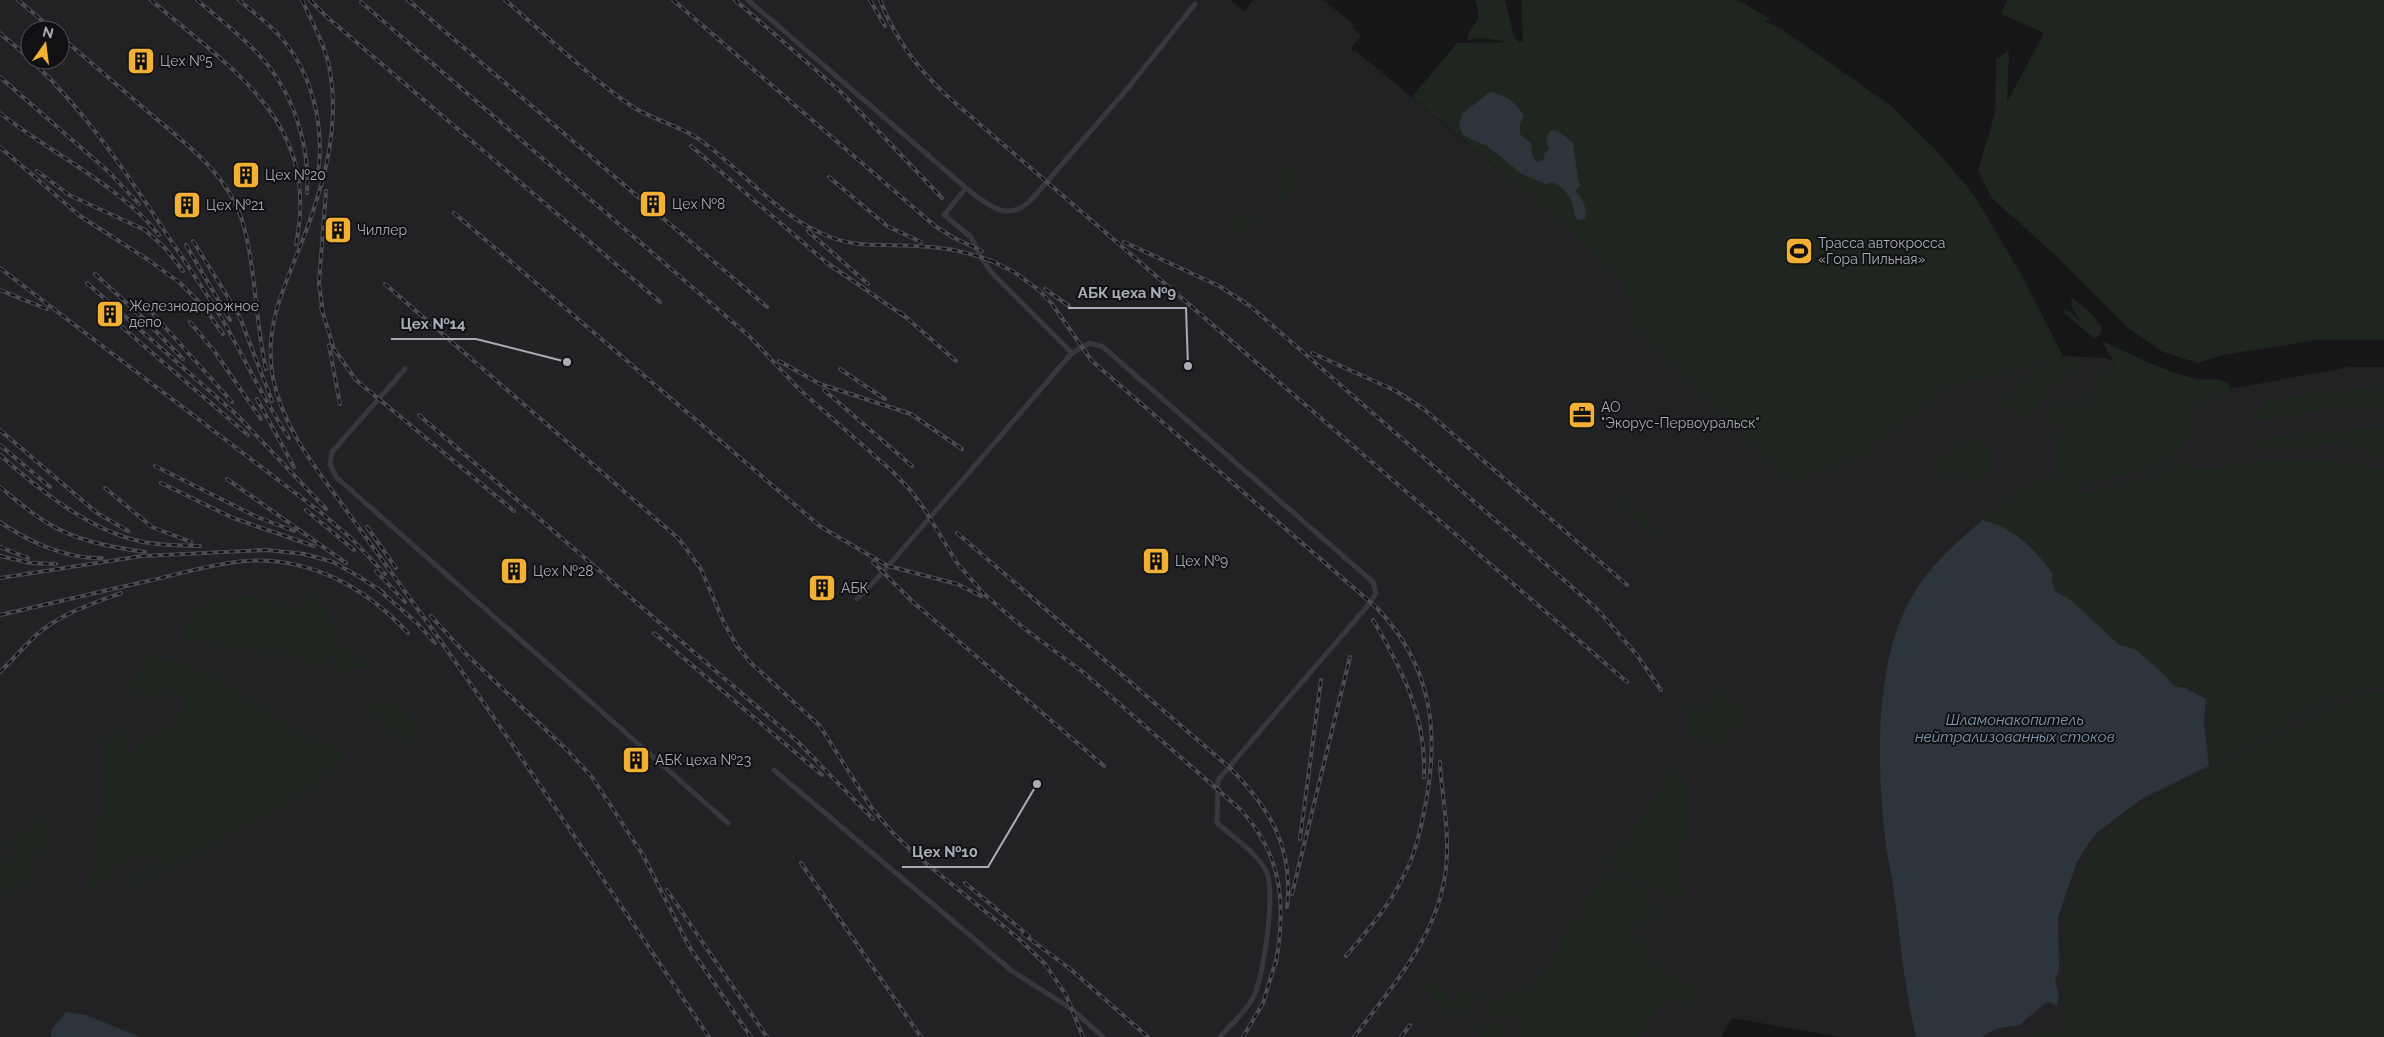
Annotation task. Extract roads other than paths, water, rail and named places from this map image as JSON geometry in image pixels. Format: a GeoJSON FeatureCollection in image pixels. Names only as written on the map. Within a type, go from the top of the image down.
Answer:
{"type":"FeatureCollection","features":[{"type":"Feature","properties":{"kind":"street"},"geometry":{"type":"LineString","coordinates":[[748,0],[966,188],[1000,211],[1016,211],[1024,208],[1128,88],[1195,4]]}},
{"type":"Feature","properties":{"kind":"street"},"geometry":{"type":"LineString","coordinates":[[966,188],[944,215],[971,237],[980,256],[992,273],[1072,353]]}},
{"type":"Feature","properties":{"kind":"street"},"geometry":{"type":"LineString","coordinates":[[857,600],[1072,353],[1090,343],[1103,347],[1373,582],[1376,589],[1375,596],[1370,603],[1218,780],[1217,823],[1262,864],[1268,876],[1270,892],[1265,946],[1255,993],[1220,1037]]}},
{"type":"Feature","properties":{"kind":"street"},"geometry":{"type":"LineString","coordinates":[[405,369],[332,452],[329,458],[331,470],[343,483],[728,823]]}},
{"type":"Feature","properties":{"kind":"street"},"geometry":{"type":"LineString","coordinates":[[774,770],[916,892],[1012,971],[1073,1010],[1103,1037]]}},
{"type":"Feature","properties":{"kind":"water"},"geometry":{"type":"Polygon","coordinates":[[[1490,92],[1505,97],[1519,108],[1524,117],[1520,123],[1520,134],[1531,143],[1532,156],[1537,162],[1543,160],[1545,152],[1549,149],[1546,141],[1550,130],[1558,131],[1573,143],[1578,180],[1581,185],[1576,190],[1586,211],[1585,219],[1578,220],[1575,217],[1571,200],[1560,186],[1549,182],[1548,185],[1522,174],[1487,146],[1464,136],[1459,126],[1462,114],[1490,92]]]}},
{"type":"Feature","properties":{"kind":"water","name":"Шламонакопитель нейтрализованных стоков"},"geometry":{"type":"Polygon","coordinates":[[[1983,520],[2013,533],[2030,547],[2052,573],[2052,583],[2056,592],[2071,600],[2118,644],[2136,650],[2165,675],[2174,686],[2185,688],[2206,699],[2204,725],[2209,766],[2143,798],[2096,833],[2086,847],[2077,862],[2058,917],[2059,969],[2055,981],[2059,995],[2057,1006],[2049,1002],[2044,1004],[2018,1026],[1999,1028],[1983,1037],[1916,1037],[1906,986],[1884,828],[1880,745],[1884,687],[1896,632],[1913,595],[1940,560],[1983,520]]]}},
{"type":"Feature","properties":{"kind":"water"},"geometry":{"type":"Polygon","coordinates":[[[66,1012],[86,1015],[140,1037],[51,1037],[52,1029],[66,1012]]]}},
{"type":"Feature","properties":{"kind":"railway"},"geometry":{"type":"LineString","coordinates":[[18,0],[41,20]]}},
{"type":"Feature","properties":{"kind":"railway"},"geometry":{"type":"LineString","coordinates":[[151,0],[240,76],[264,102],[283,131],[295,164],[300,201],[296,244]]}},
{"type":"Feature","properties":{"kind":"railway"},"geometry":{"type":"LineString","coordinates":[[197,0],[253,48],[272,70],[282,86],[297,120],[302,138],[306,156],[307,193]]}},
{"type":"Feature","properties":{"kind":"railway"},"geometry":{"type":"LineString","coordinates":[[239,0],[277,33],[289,48],[307,81],[317,118],[320,156],[318,175]]}},
{"type":"Feature","properties":{"kind":"railway"},"geometry":{"type":"LineString","coordinates":[[302,0],[327,57],[332,90],[333,114],[331,138],[321,185],[280,298],[272,329],[271,361],[273,378],[284,414],[311,462],[470,683],[709,1037]]}},
{"type":"Feature","properties":{"kind":"railway"},"geometry":{"type":"LineString","coordinates":[[310,0],[328,18],[660,302]]}},
{"type":"Feature","properties":{"kind":"railway"},"geometry":{"type":"LineString","coordinates":[[408,0],[767,307]]}},
{"type":"Feature","properties":{"kind":"railway"},"geometry":{"type":"LineString","coordinates":[[505,0],[582,68],[630,105],[686,131],[703,142],[779,207],[812,229],[851,243],[947,249],[967,253],[996,263]]}},
{"type":"Feature","properties":{"kind":"railway"},"geometry":{"type":"LineString","coordinates":[[673,0],[935,226],[954,238],[982,251]]}},
{"type":"Feature","properties":{"kind":"railway"},"geometry":{"type":"LineString","coordinates":[[735,0],[841,92],[942,198]]}},
{"type":"Feature","properties":{"kind":"railway"},"geometry":{"type":"LineString","coordinates":[[870,0],[885,26]]}},
{"type":"Feature","properties":{"kind":"railway"},"geometry":{"type":"LineString","coordinates":[[880,0],[892,27],[907,51],[925,74],[946,95],[1627,682]]}},
{"type":"Feature","properties":{"kind":"railway"},"geometry":{"type":"LineString","coordinates":[[361,2],[749,336],[800,390],[893,472],[911,491],[925,510],[957,563],[984,594],[1025,629],[1083,672],[1241,810],[1255,827],[1266,845],[1278,882],[1281,921],[1276,963]]}},
{"type":"Feature","properties":{"kind":"railway"},"geometry":{"type":"LineString","coordinates":[[0,33],[20,50]]}},
{"type":"Feature","properties":{"kind":"railway"},"geometry":{"type":"LineString","coordinates":[[70,45],[188,146],[215,172],[226,187],[235,203],[247,238],[266,369]]}},
{"type":"Feature","properties":{"kind":"railway"},"geometry":{"type":"LineString","coordinates":[[41,70],[103,141],[134,185],[219,314],[289,438]]}},
{"type":"Feature","properties":{"kind":"railway"},"geometry":{"type":"LineString","coordinates":[[0,77],[109,172],[139,204]]}},
{"type":"Feature","properties":{"kind":"railway"},"geometry":{"type":"LineString","coordinates":[[0,113],[125,201],[159,235]]}},
{"type":"Feature","properties":{"kind":"railway"},"geometry":{"type":"LineString","coordinates":[[691,146],[827,263],[904,316]]}},
{"type":"Feature","properties":{"kind":"railway"},"geometry":{"type":"LineString","coordinates":[[0,147],[80,216],[150,261],[180,283],[204,307],[223,334]]}},
{"type":"Feature","properties":{"kind":"railway"},"geometry":{"type":"LineString","coordinates":[[37,171],[69,195],[145,230],[165,248],[183,271]]}},
{"type":"Feature","properties":{"kind":"railway"},"geometry":{"type":"LineString","coordinates":[[829,177],[887,226],[921,242]]}},
{"type":"Feature","properties":{"kind":"railway"},"geometry":{"type":"LineString","coordinates":[[323,313],[319,283],[326,191]]}},
{"type":"Feature","properties":{"kind":"railway"},"geometry":{"type":"LineString","coordinates":[[454,213],[821,527],[888,566],[957,584],[981,596]]}},
{"type":"Feature","properties":{"kind":"railway"},"geometry":{"type":"LineString","coordinates":[[808,231],[868,284]]}},
{"type":"Feature","properties":{"kind":"railway"},"geometry":{"type":"LineString","coordinates":[[193,241],[239,315],[272,401]]}},
{"type":"Feature","properties":{"kind":"railway"},"geometry":{"type":"LineString","coordinates":[[1124,242],[1219,286],[1250,306],[1596,608],[1637,655],[1661,690]]}},
{"type":"Feature","properties":{"kind":"railway"},"geometry":{"type":"LineString","coordinates":[[186,245],[230,320]]}},
{"type":"Feature","properties":{"kind":"railway"},"geometry":{"type":"LineString","coordinates":[[990,260],[1014,272],[1039,290],[1052,304],[1092,361],[1377,608],[1395,630],[1410,653],[1420,676],[1431,726],[1430,779],[1419,835],[1407,870],[1390,900],[1346,956]]}},
{"type":"Feature","properties":{"kind":"railway"},"geometry":{"type":"LineString","coordinates":[[0,268],[319,511],[351,538],[385,574]]}},
{"type":"Feature","properties":{"kind":"railway"},"geometry":{"type":"LineString","coordinates":[[95,274],[144,319],[183,359]]}},
{"type":"Feature","properties":{"kind":"railway"},"geometry":{"type":"LineString","coordinates":[[87,283],[237,415],[326,509]]}},
{"type":"Feature","properties":{"kind":"railway"},"geometry":{"type":"LineString","coordinates":[[385,284],[679,539],[701,569],[724,623],[737,646],[751,663],[820,726],[871,807],[892,832],[917,856]]}},
{"type":"Feature","properties":{"kind":"railway"},"geometry":{"type":"LineString","coordinates":[[1045,289],[1069,306]]}},
{"type":"Feature","properties":{"kind":"railway"},"geometry":{"type":"LineString","coordinates":[[0,290],[47,309]]}},
{"type":"Feature","properties":{"kind":"railway"},"geometry":{"type":"LineString","coordinates":[[147,307],[232,402]]}},
{"type":"Feature","properties":{"kind":"railway"},"geometry":{"type":"LineString","coordinates":[[321,307],[334,349],[356,380],[514,511]]}},
{"type":"Feature","properties":{"kind":"railway"},"geometry":{"type":"LineString","coordinates":[[900,312],[956,361]]}},
{"type":"Feature","properties":{"kind":"railway"},"geometry":{"type":"LineString","coordinates":[[190,322],[215,352],[261,419]]}},
{"type":"Feature","properties":{"kind":"railway"},"geometry":{"type":"LineString","coordinates":[[122,327],[248,435]]}},
{"type":"Feature","properties":{"kind":"railway"},"geometry":{"type":"LineString","coordinates":[[329,345],[340,404]]}},
{"type":"Feature","properties":{"kind":"railway"},"geometry":{"type":"LineString","coordinates":[[1312,353],[1396,391],[1425,410],[1627,585]]}},
{"type":"Feature","properties":{"kind":"railway"},"geometry":{"type":"LineString","coordinates":[[779,361],[820,384],[911,414],[962,449]]}},
{"type":"Feature","properties":{"kind":"railway"},"geometry":{"type":"LineString","coordinates":[[840,369],[885,399]]}},
{"type":"Feature","properties":{"kind":"railway"},"geometry":{"type":"LineString","coordinates":[[824,390],[912,466]]}},
{"type":"Feature","properties":{"kind":"railway"},"geometry":{"type":"LineString","coordinates":[[257,399],[294,467]]}},
{"type":"Feature","properties":{"kind":"railway"},"geometry":{"type":"LineString","coordinates":[[419,415],[798,742],[873,819]]}},
{"type":"Feature","properties":{"kind":"railway"},"geometry":{"type":"LineString","coordinates":[[0,430],[97,513],[128,531]]}},
{"type":"Feature","properties":{"kind":"railway"},"geometry":{"type":"LineString","coordinates":[[0,445],[50,487]]}},
{"type":"Feature","properties":{"kind":"railway"},"geometry":{"type":"LineString","coordinates":[[0,455],[47,494],[101,528],[120,536],[147,543],[200,546]]}},
{"type":"Feature","properties":{"kind":"railway"},"geometry":{"type":"LineString","coordinates":[[155,466],[257,517],[294,531]]}},
{"type":"Feature","properties":{"kind":"railway"},"geometry":{"type":"LineString","coordinates":[[227,479],[346,563]]}},
{"type":"Feature","properties":{"kind":"railway"},"geometry":{"type":"LineString","coordinates":[[161,483],[233,518],[314,546]]}},
{"type":"Feature","properties":{"kind":"railway"},"geometry":{"type":"LineString","coordinates":[[0,487],[28,510],[57,529],[81,539],[145,552]]}},
{"type":"Feature","properties":{"kind":"railway"},"geometry":{"type":"LineString","coordinates":[[105,488],[152,527],[191,542]]}},
{"type":"Feature","properties":{"kind":"railway"},"geometry":{"type":"LineString","coordinates":[[306,510],[354,550]]}},
{"type":"Feature","properties":{"kind":"railway"},"geometry":{"type":"LineString","coordinates":[[0,522],[48,548],[75,556],[102,558]]}},
{"type":"Feature","properties":{"kind":"railway"},"geometry":{"type":"LineString","coordinates":[[367,527],[396,568]]}},
{"type":"Feature","properties":{"kind":"railway"},"geometry":{"type":"LineString","coordinates":[[957,533],[1229,767],[1244,782],[1267,814],[1283,848],[1287,866],[1287,907]]}},
{"type":"Feature","properties":{"kind":"railway"},"geometry":{"type":"LineString","coordinates":[[0,547],[28,558]]}},
{"type":"Feature","properties":{"kind":"railway"},"geometry":{"type":"LineString","coordinates":[[0,578],[142,556],[267,550],[304,554],[333,562],[384,593]]}},
{"type":"Feature","properties":{"kind":"railway"},"geometry":{"type":"LineString","coordinates":[[0,556],[30,563],[56,564]]}},
{"type":"Feature","properties":{"kind":"railway"},"geometry":{"type":"LineString","coordinates":[[0,615],[232,562],[268,561],[313,569],[334,578],[373,602],[408,633]]}},
{"type":"Feature","properties":{"kind":"railway"},"geometry":{"type":"LineString","coordinates":[[873,562],[913,602],[1104,766]]}},
{"type":"Feature","properties":{"kind":"railway"},"geometry":{"type":"LineString","coordinates":[[376,571],[405,602]]}},
{"type":"Feature","properties":{"kind":"railway"},"geometry":{"type":"LineString","coordinates":[[379,590],[417,623],[435,643]]}},
{"type":"Feature","properties":{"kind":"railway"},"geometry":{"type":"LineString","coordinates":[[0,672],[45,628],[76,610],[121,593]]}},
{"type":"Feature","properties":{"kind":"railway"},"geometry":{"type":"LineString","coordinates":[[431,616],[464,652],[568,751],[592,777],[643,855],[690,948],[751,1037]]}},
{"type":"Feature","properties":{"kind":"railway"},"geometry":{"type":"LineString","coordinates":[[1373,620],[1403,676],[1417,714],[1424,755],[1424,777]]}},
{"type":"Feature","properties":{"kind":"railway"},"geometry":{"type":"LineString","coordinates":[[654,633],[822,775]]}},
{"type":"Feature","properties":{"kind":"railway"},"geometry":{"type":"LineString","coordinates":[[1292,894],[1350,657]]}},
{"type":"Feature","properties":{"kind":"railway"},"geometry":{"type":"LineString","coordinates":[[1300,839],[1321,680]]}},
{"type":"Feature","properties":{"kind":"railway"},"geometry":{"type":"LineString","coordinates":[[1354,1037],[1417,951],[1439,903],[1445,878],[1447,850],[1440,762]]}},
{"type":"Feature","properties":{"kind":"railway"},"geometry":{"type":"LineString","coordinates":[[911,851],[1019,939],[1045,964],[1066,995],[1083,1037]]}},
{"type":"Feature","properties":{"kind":"railway"},"geometry":{"type":"LineString","coordinates":[[801,863],[921,1037]]}},
{"type":"Feature","properties":{"kind":"railway"},"geometry":{"type":"LineString","coordinates":[[965,883],[1029,936]]}},
{"type":"Feature","properties":{"kind":"railway"},"geometry":{"type":"LineString","coordinates":[[667,890],[767,1037]]}},
{"type":"Feature","properties":{"kind":"railway"},"geometry":{"type":"LineString","coordinates":[[1023,934],[1069,968],[1148,1037]]}},
{"type":"Feature","properties":{"kind":"railway"},"geometry":{"type":"LineString","coordinates":[[1243,1037],[1263,1003],[1277,957]]}},
{"type":"Feature","properties":{"kind":"railway"},"geometry":{"type":"LineString","coordinates":[[1401,1037],[1410,1025]]}},
{"type":"Feature","properties":{"kind":"place","name":"Цех №5"},"geometry":{"type":"Point","coordinates":[141,61]}},
{"type":"Feature","properties":{"kind":"place","name":"Цех №20"},"geometry":{"type":"Point","coordinates":[246,175]}},
{"type":"Feature","properties":{"kind":"place","name":"Цех №8"},"geometry":{"type":"Point","coordinates":[653,204]}},
{"type":"Feature","properties":{"kind":"place","name":"Цех №21"},"geometry":{"type":"Point","coordinates":[187,205]}},
{"type":"Feature","properties":{"kind":"place","name":"Чиллер"},"geometry":{"type":"Point","coordinates":[338,230]}},
{"type":"Feature","properties":{"kind":"place","name":"Трасса автокросса «Гора Пильная»"},"geometry":{"type":"Point","coordinates":[1799,251]}},
{"type":"Feature","properties":{"kind":"place","name":"Железнодорожное депо"},"geometry":{"type":"Point","coordinates":[110,314]}},
{"type":"Feature","properties":{"kind":"place","name":"Цех №14"},"geometry":{"type":"Point","coordinates":[567,362]}},
{"type":"Feature","properties":{"kind":"place","name":"АБК цеха №9"},"geometry":{"type":"Point","coordinates":[1188,366]}},
{"type":"Feature","properties":{"kind":"place","name":"АО \"Экорус-Первоуральск\""},"geometry":{"type":"Point","coordinates":[1582,415]}},
{"type":"Feature","properties":{"kind":"place","name":"Цех №9"},"geometry":{"type":"Point","coordinates":[1156,561]}},
{"type":"Feature","properties":{"kind":"place","name":"Цех №28"},"geometry":{"type":"Point","coordinates":[514,571]}},
{"type":"Feature","properties":{"kind":"place","name":"АБК"},"geometry":{"type":"Point","coordinates":[822,588]}},
{"type":"Feature","properties":{"kind":"place","name":"АБК цеха №23"},"geometry":{"type":"Point","coordinates":[636,760]}},
{"type":"Feature","properties":{"kind":"place","name":"Цех №10"},"geometry":{"type":"Point","coordinates":[1037,784]}}]}
